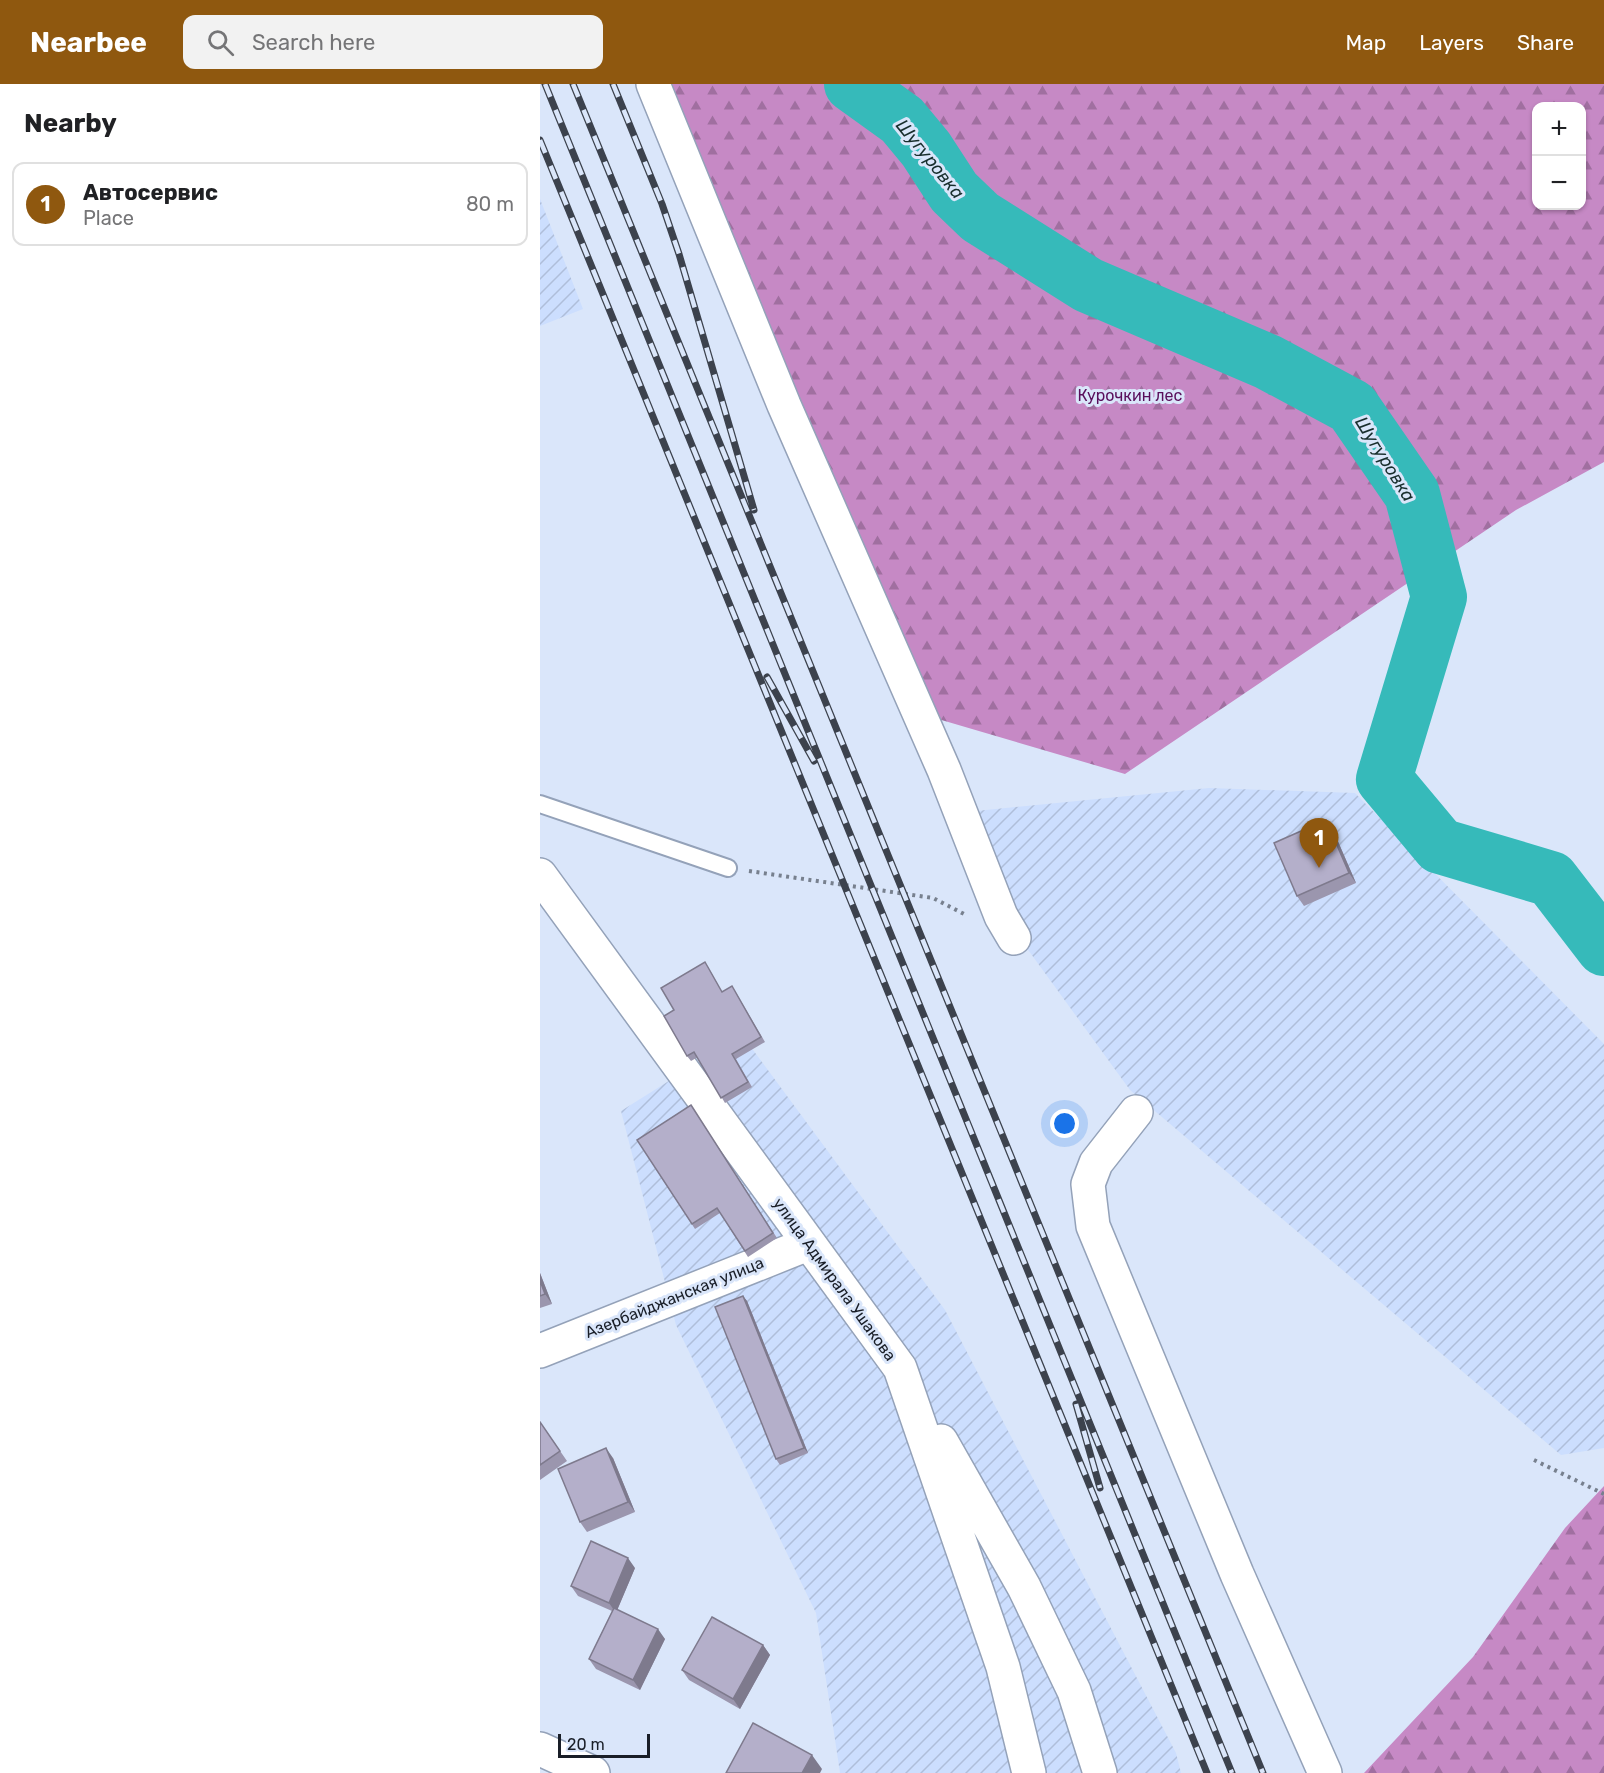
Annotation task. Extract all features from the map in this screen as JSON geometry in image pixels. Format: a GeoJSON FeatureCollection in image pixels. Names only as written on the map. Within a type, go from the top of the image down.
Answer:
{"type":"FeatureCollection","features":[{"type":"Feature","properties":{"kind":"street"},"geometry":{"type":"LineString","coordinates":[[653,84],[784,405],[944,770],[1007,927]]}},
{"type":"Feature","properties":{"kind":"street","name":"улица Адмирала Ушакова"},"geometry":{"type":"LineString","coordinates":[[544,887],[900,1368],[1003,1667],[1029,1773]]}},
{"type":"Feature","properties":{"kind":"street"},"geometry":{"type":"LineString","coordinates":[[1136,1112],[1096,1163],[1088,1184],[1093,1226],[1237,1574],[1324,1773]]}},
{"type":"Feature","properties":{"kind":"street","name":"Азербайджанская улица"},"geometry":{"type":"LineString","coordinates":[[540,1351],[808,1244]]}},
{"type":"Feature","properties":{"kind":"street"},"geometry":{"type":"LineString","coordinates":[[900,1368],[1024,1587],[1074,1691],[1100,1773]]}},
{"type":"Feature","properties":{"kind":"street"},"geometry":{"type":"LineString","coordinates":[[540,1749],[593,1773]]}},
{"type":"Feature","properties":{"kind":"lane"},"geometry":{"type":"LineString","coordinates":[[540,804],[728,868]]}},
{"type":"Feature","properties":{"kind":"path"},"geometry":{"type":"LineString","coordinates":[[728,868],[933,898],[971,917],[1007,927]]}},
{"type":"Feature","properties":{"kind":"path"},"geometry":{"type":"LineString","coordinates":[[1534,1460],[1604,1494]]}},
{"type":"Feature","properties":{"kind":"shaded area"},"geometry":{"type":"Polygon","coordinates":[[[540,199],[583,309],[540,326],[540,199]]]}},
{"type":"Feature","properties":{"kind":"shaded area"},"geometry":{"type":"Polygon","coordinates":[[[1209,788],[1355,793],[1604,1044],[1604,1448],[1561,1455],[1130,1090],[1015,932],[976,811],[1209,788]]]}},
{"type":"Feature","properties":{"kind":"shaded area"},"geometry":{"type":"Polygon","coordinates":[[[742,1035],[945,1310],[1176,1753],[1181,1773],[840,1773],[816,1613],[676,1325],[621,1111],[742,1035]]]}},
{"type":"Feature","properties":{"kind":"green space","name":"Курочкин лес"},"geometry":{"type":"Polygon","coordinates":[[[669,84],[1604,84],[1604,462],[1516,510],[1125,774],[921,714],[669,84]]]}},
{"type":"Feature","properties":{"kind":"green space"},"geometry":{"type":"Polygon","coordinates":[[[1604,1486],[1604,1773],[1364,1773],[1473,1657],[1565,1528],[1604,1486]]]}},
{"type":"Feature","properties":{"kind":"building"},"geometry":{"type":"Polygon","coordinates":[[[1326,820],[1349,873],[1297,896],[1274,843],[1326,820]]]}},
{"type":"Feature","properties":{"kind":"building"},"geometry":{"type":"Polygon","coordinates":[[[705,962],[722,992],[732,986],[761,1037],[732,1054],[748,1082],[721,1098],[694,1052],[687,1056],[664,1016],[674,1010],[661,988],[705,962]]]}},
{"type":"Feature","properties":{"kind":"building"},"geometry":{"type":"Polygon","coordinates":[[[691,1105],[773,1233],[745,1251],[717,1208],[692,1224],[637,1140],[691,1105]]]}},
{"type":"Feature","properties":{"kind":"building"},"geometry":{"type":"Polygon","coordinates":[[[540,1281],[545,1294],[540,1296],[540,1281]]]}},
{"type":"Feature","properties":{"kind":"building"},"geometry":{"type":"Polygon","coordinates":[[[743,1296],[804,1448],[776,1459],[715,1307],[743,1296]]]}},
{"type":"Feature","properties":{"kind":"building"},"geometry":{"type":"Polygon","coordinates":[[[540,1422],[560,1451],[540,1465],[540,1422]]]}},
{"type":"Feature","properties":{"kind":"building"},"geometry":{"type":"Polygon","coordinates":[[[606,1448],[628,1502],[580,1522],[558,1469],[606,1448]]]}},
{"type":"Feature","properties":{"kind":"building"},"geometry":{"type":"Polygon","coordinates":[[[591,1541],[628,1558],[609,1603],[571,1586],[591,1541]]]}},
{"type":"Feature","properties":{"kind":"building"},"geometry":{"type":"Polygon","coordinates":[[[614,1608],[658,1629],[633,1680],[589,1659],[614,1608]]]}},
{"type":"Feature","properties":{"kind":"building"},"geometry":{"type":"Polygon","coordinates":[[[712,1617],[763,1645],[733,1699],[682,1670],[712,1617]]]}},
{"type":"Feature","properties":{"kind":"building"},"geometry":{"type":"Polygon","coordinates":[[[753,1723],[812,1755],[802,1773],[726,1773],[753,1723]]]}},
{"type":"Feature","properties":{"kind":"waterway","name":"Шугуровка"},"geometry":{"type":"LineString","coordinates":[[852,84],[902,120],[926,149],[954,192],[980,217],[1088,285],[1268,362],[1352,407],[1412,494],[1439,597],[1384,779],[1440,846],[1551,879],[1604,948]]}},
{"type":"Feature","properties":{"kind":"railway"},"geometry":{"type":"LineString","coordinates":[[545,84],[1232,1773]]}},
{"type":"Feature","properties":{"kind":"railway"},"geometry":{"type":"LineString","coordinates":[[573,84],[1263,1773]]}},
{"type":"Feature","properties":{"kind":"railway"},"geometry":{"type":"LineString","coordinates":[[613,84],[662,204],[679,254],[754,510]]}},
{"type":"Feature","properties":{"kind":"railway"},"geometry":{"type":"LineString","coordinates":[[540,140],[1207,1773]]}},
{"type":"Feature","properties":{"kind":"railway"},"geometry":{"type":"LineString","coordinates":[[767,677],[814,761]]}},
{"type":"Feature","properties":{"kind":"railway"},"geometry":{"type":"LineString","coordinates":[[1076,1404],[1100,1488]]}},
{"type":"Feature","properties":{"kind":"place","name":"Автосервис"},"geometry":{"type":"Point","coordinates":[1319,868]}}]}
